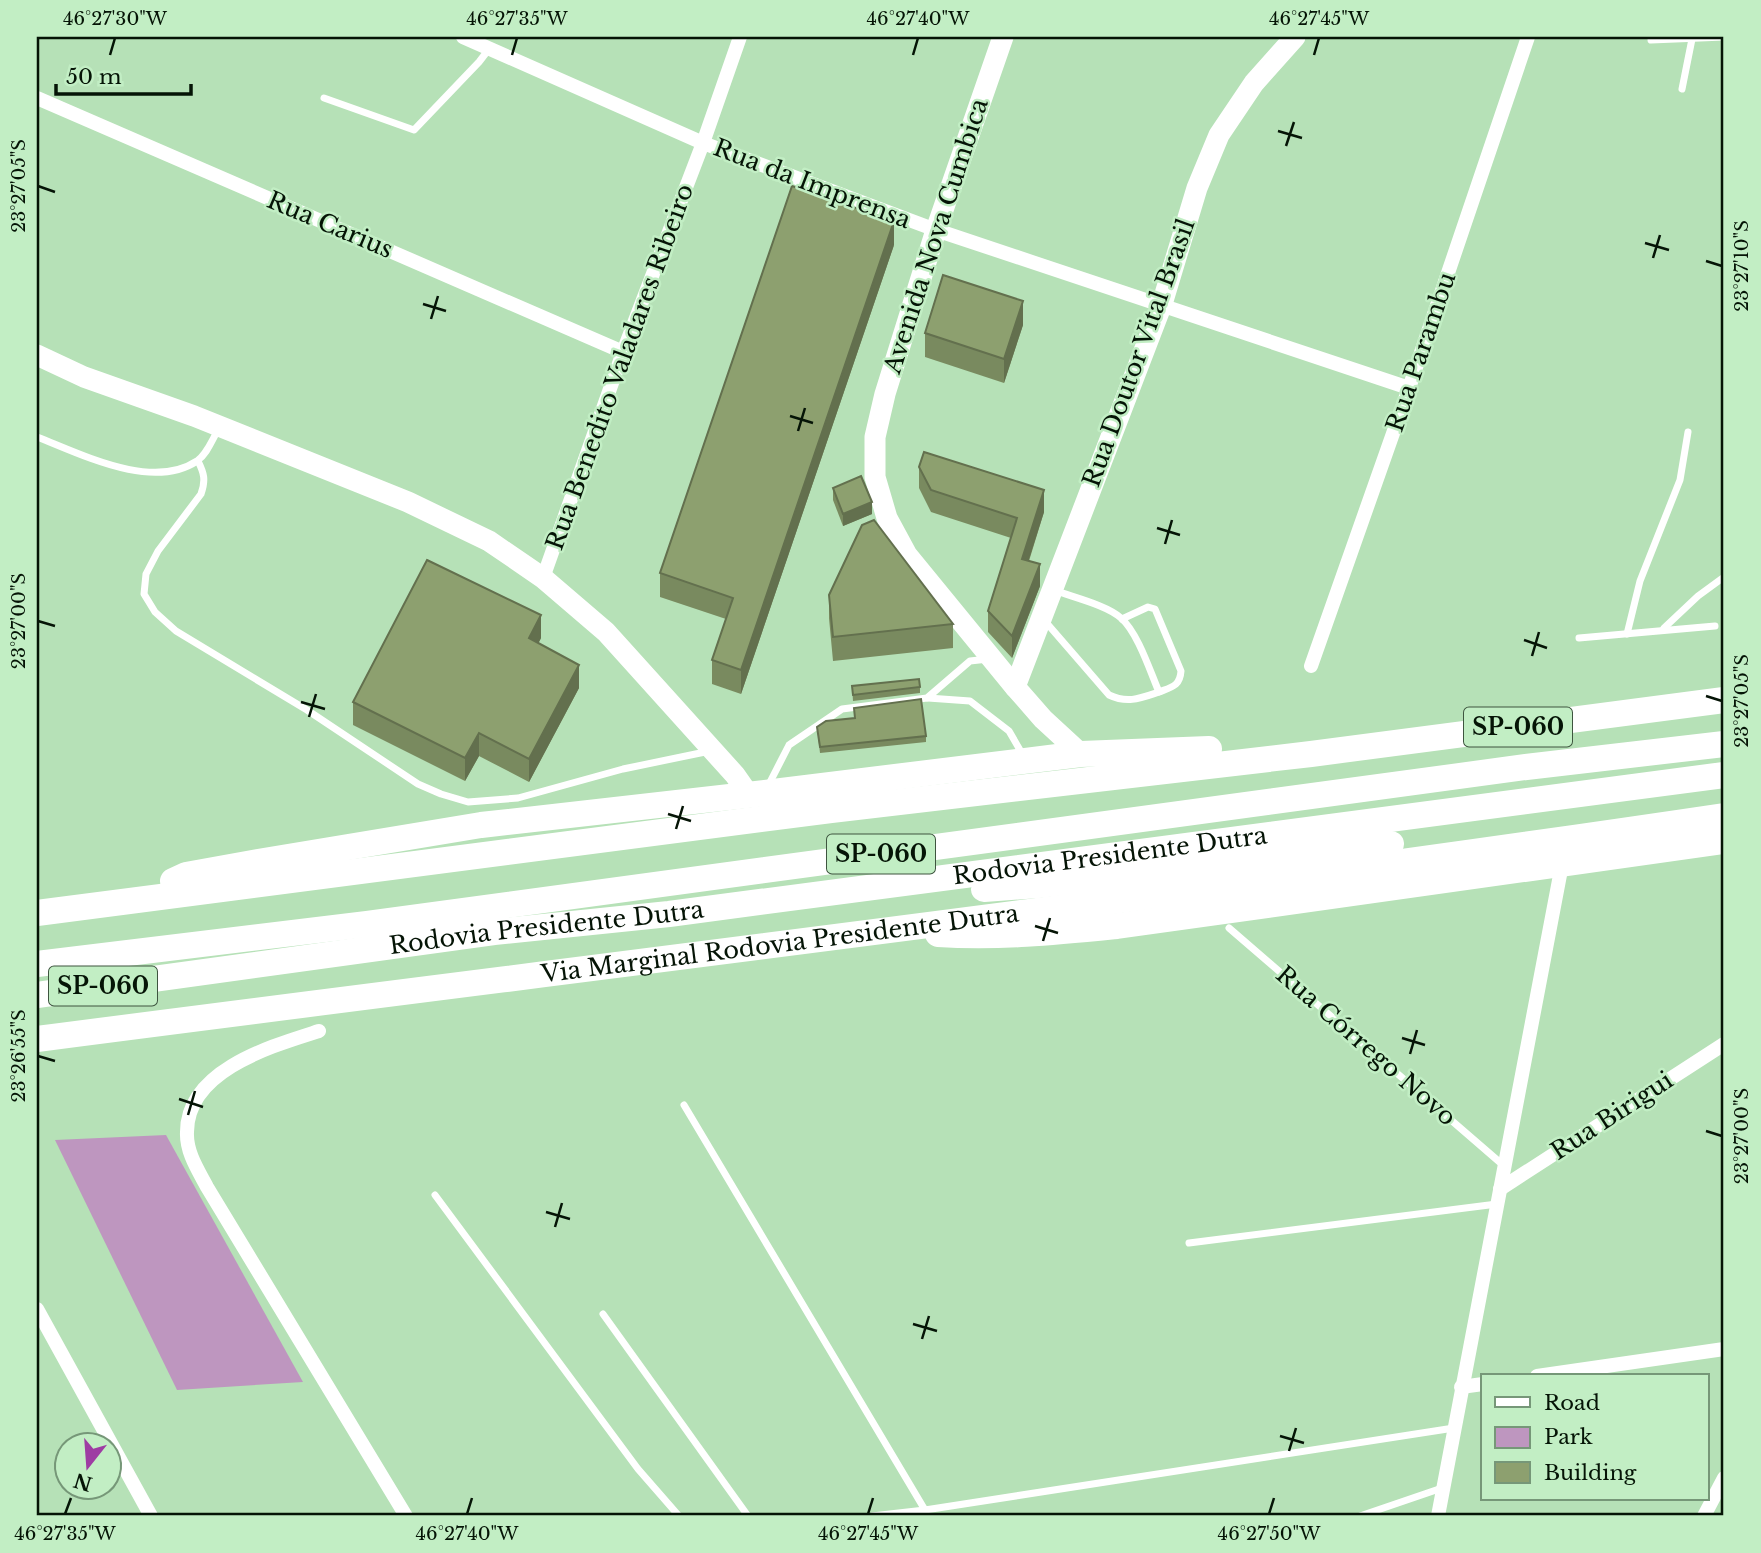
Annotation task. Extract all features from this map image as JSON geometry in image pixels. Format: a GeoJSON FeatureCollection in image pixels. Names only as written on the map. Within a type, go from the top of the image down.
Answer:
{"type":"FeatureCollection","features":[{"type":"Feature","properties":{"kind":"highway","name":"SP-060"},"geometry":{"type":"LineString","coordinates":[[37,913],[831,810],[1311,754],[1724,700]]}},
{"type":"Feature","properties":{"kind":"highway","name":"Rodovia Presidente Dutra"},"geometry":{"type":"LineString","coordinates":[[37,964],[381,922],[1498,771],[1724,744]]}},
{"type":"Feature","properties":{"kind":"highway"},"geometry":{"type":"LineString","coordinates":[[133,899],[186,875],[481,825],[1081,754],[1288,745],[1311,754]]}},
{"type":"Feature","properties":{"kind":"highway","name":"Rodovia Presidente Dutra"},"geometry":{"type":"LineString","coordinates":[[37,995],[494,932],[669,914],[1724,775]]}},
{"type":"Feature","properties":{"kind":"highway","name":"SP-060"},"geometry":{"type":"LineString","coordinates":[[1564,839],[1724,816]]}},
{"type":"Feature","properties":{"kind":"highway"},"geometry":{"type":"LineString","coordinates":[[669,914],[721,916],[938,892],[1077,881],[1500,832],[1564,839]]}},
{"type":"Feature","properties":{"kind":"highway","name":"Via Marginal Rodovia Presidente Dutra"},"geometry":{"type":"LineString","coordinates":[[37,1039],[1564,839]]}},
{"type":"Feature","properties":{"kind":"highway"},"geometry":{"type":"LineString","coordinates":[[884,930],[975,937],[1021,936],[1117,926],[1724,841]]}},
{"type":"Feature","properties":{"kind":"street","name":"Rua da Imprensa"},"geometry":{"type":"LineString","coordinates":[[463,37],[703,143],[936,230],[1409,388]]}},
{"type":"Feature","properties":{"kind":"street","name":"Rua Benedito Valadares Ribeiro"},"geometry":{"type":"LineString","coordinates":[[543,578],[623,352],[703,143],[740,37]]}},
{"type":"Feature","properties":{"kind":"street","name":"Avenida Nova Cumbica"},"geometry":{"type":"LineString","coordinates":[[1003,37],[936,230],[885,394],[875,438],[875,477],[887,518],[907,555],[1014,687]]}},
{"type":"Feature","properties":{"kind":"street","name":"Rua Doutor Vital Brasil"},"geometry":{"type":"LineString","coordinates":[[1014,687],[1162,304],[1197,188],[1219,135],[1254,83],[1295,37]]}},
{"type":"Feature","properties":{"kind":"street","name":"Rua Parambu"},"geometry":{"type":"LineString","coordinates":[[1311,666],[1528,37]]}},
{"type":"Feature","properties":{"kind":"street","name":"Rua Carius"},"geometry":{"type":"LineString","coordinates":[[37,99],[623,352]]}},
{"type":"Feature","properties":{"kind":"street"},"geometry":{"type":"LineString","coordinates":[[37,355],[84,377],[220,426],[408,502],[489,541],[543,578],[606,632],[735,775],[757,794]]}},
{"type":"Feature","properties":{"kind":"street"},"geometry":{"type":"LineString","coordinates":[[1014,687],[1043,719],[1081,754]]}},
{"type":"Feature","properties":{"kind":"street"},"geometry":{"type":"LineString","coordinates":[[1032,759],[1045,738],[1043,719]]}},
{"type":"Feature","properties":{"kind":"street"},"geometry":{"type":"LineString","coordinates":[[1438,1516],[1560,875]]}},
{"type":"Feature","properties":{"kind":"street"},"geometry":{"type":"LineString","coordinates":[[319,1031],[272,1046],[216,1075],[195,1099],[186,1131],[190,1153],[207,1187],[406,1516]]}},
{"type":"Feature","properties":{"kind":"street","name":"Rua Birigui"},"geometry":{"type":"LineString","coordinates":[[1500,1189],[1724,1044]]}},
{"type":"Feature","properties":{"kind":"street"},"geometry":{"type":"LineString","coordinates":[[37,1309],[151,1516]]}},
{"type":"Feature","properties":{"kind":"street"},"geometry":{"type":"LineString","coordinates":[[1551,1374],[1724,1349]]}},
{"type":"Feature","properties":{"kind":"street"},"geometry":{"type":"LineString","coordinates":[[1461,1387],[1481,1384]]}},
{"type":"Feature","properties":{"kind":"street"},"geometry":{"type":"LineString","coordinates":[[1704,1516],[1724,1478]]}},
{"type":"Feature","properties":{"kind":"lane"},"geometry":{"type":"LineString","coordinates":[[1651,40],[1724,37]]}},
{"type":"Feature","properties":{"kind":"lane"},"geometry":{"type":"LineString","coordinates":[[1682,89],[1692,39]]}},
{"type":"Feature","properties":{"kind":"lane"},"geometry":{"type":"LineString","coordinates":[[324,97],[414,130],[480,62],[489,48]]}},
{"type":"Feature","properties":{"kind":"lane"},"geometry":{"type":"LineString","coordinates":[[37,437],[111,465],[147,473],[171,471],[198,461],[220,426]]}},
{"type":"Feature","properties":{"kind":"lane"},"geometry":{"type":"LineString","coordinates":[[1627,634],[1640,581],[1679,480],[1688,432]]}},
{"type":"Feature","properties":{"kind":"lane"},"geometry":{"type":"LineString","coordinates":[[198,461],[205,484],[201,494],[158,551],[146,574],[144,594],[155,611],[176,631],[307,710],[418,784],[468,802],[518,798],[623,769],[713,751]]}},
{"type":"Feature","properties":{"kind":"lane"},"geometry":{"type":"LineString","coordinates":[[1664,628],[1698,596],[1724,577]]}},
{"type":"Feature","properties":{"kind":"lane"},"geometry":{"type":"LineString","coordinates":[[1051,589],[1113,612],[1122,619],[1131,632],[1159,692]]}},
{"type":"Feature","properties":{"kind":"lane"},"geometry":{"type":"LineString","coordinates":[[1041,617],[1109,695],[1119,700],[1132,701],[1177,685],[1181,671],[1155,609],[1148,607],[1122,619]]}},
{"type":"Feature","properties":{"kind":"lane"},"geometry":{"type":"LineString","coordinates":[[1579,638],[1664,628],[1715,626]]}},
{"type":"Feature","properties":{"kind":"lane"},"geometry":{"type":"LineString","coordinates":[[928,698],[971,661],[991,658]]}},
{"type":"Feature","properties":{"kind":"lane"},"geometry":{"type":"LineString","coordinates":[[757,794],[789,745],[842,709],[928,698],[970,701],[1009,730],[1032,759]]}},
{"type":"Feature","properties":{"kind":"lane","name":"Rua Córrego Novo"},"geometry":{"type":"LineString","coordinates":[[1229,928],[1503,1165]]}},
{"type":"Feature","properties":{"kind":"lane"},"geometry":{"type":"LineString","coordinates":[[684,1105],[925,1510]]}},
{"type":"Feature","properties":{"kind":"lane"},"geometry":{"type":"LineString","coordinates":[[435,1195],[638,1469],[679,1516]]}},
{"type":"Feature","properties":{"kind":"lane"},"geometry":{"type":"LineString","coordinates":[[1189,1242],[1497,1204]]}},
{"type":"Feature","properties":{"kind":"lane"},"geometry":{"type":"LineString","coordinates":[[603,1314],[748,1516]]}},
{"type":"Feature","properties":{"kind":"lane"},"geometry":{"type":"LineString","coordinates":[[872,1516],[1454,1428]]}},
{"type":"Feature","properties":{"kind":"lane"},"geometry":{"type":"LineString","coordinates":[[1360,1516],[1443,1488]]}},
{"type":"Feature","properties":{"kind":"green space"},"geometry":{"type":"Polygon","coordinates":[[[166,1135],[303,1382],[177,1390],[55,1140],[166,1135]]]}},
{"type":"Feature","properties":{"kind":"building"},"geometry":{"type":"Polygon","coordinates":[[[792,186],[894,221],[741,670],[712,660],[733,598],[660,573],[792,186]]]}},
{"type":"Feature","properties":{"kind":"building"},"geometry":{"type":"Polygon","coordinates":[[[943,275],[1023,301],[1004,359],[925,333],[943,275]]]}},
{"type":"Feature","properties":{"kind":"building"},"geometry":{"type":"Polygon","coordinates":[[[924,452],[1044,490],[1022,559],[1040,564],[1012,636],[988,611],[1017,518],[931,490],[919,467],[924,452]]]}},
{"type":"Feature","properties":{"kind":"building"},"geometry":{"type":"Polygon","coordinates":[[[861,476],[872,502],[843,514],[833,488],[861,476]]]}},
{"type":"Feature","properties":{"kind":"building"},"geometry":{"type":"Polygon","coordinates":[[[874,520],[953,624],[833,637],[829,595],[862,525],[874,520]]]}},
{"type":"Feature","properties":{"kind":"building"},"geometry":{"type":"Polygon","coordinates":[[[427,560],[541,615],[529,638],[579,665],[529,759],[479,733],[465,758],[353,702],[427,560]]]}},
{"type":"Feature","properties":{"kind":"building"},"geometry":{"type":"Polygon","coordinates":[[[919,679],[920,687],[853,695],[852,686],[919,679]]]}},
{"type":"Feature","properties":{"kind":"building"},"geometry":{"type":"Polygon","coordinates":[[[921,699],[926,736],[820,747],[817,727],[826,721],[855,718],[854,708],[921,699]]]}}]}
